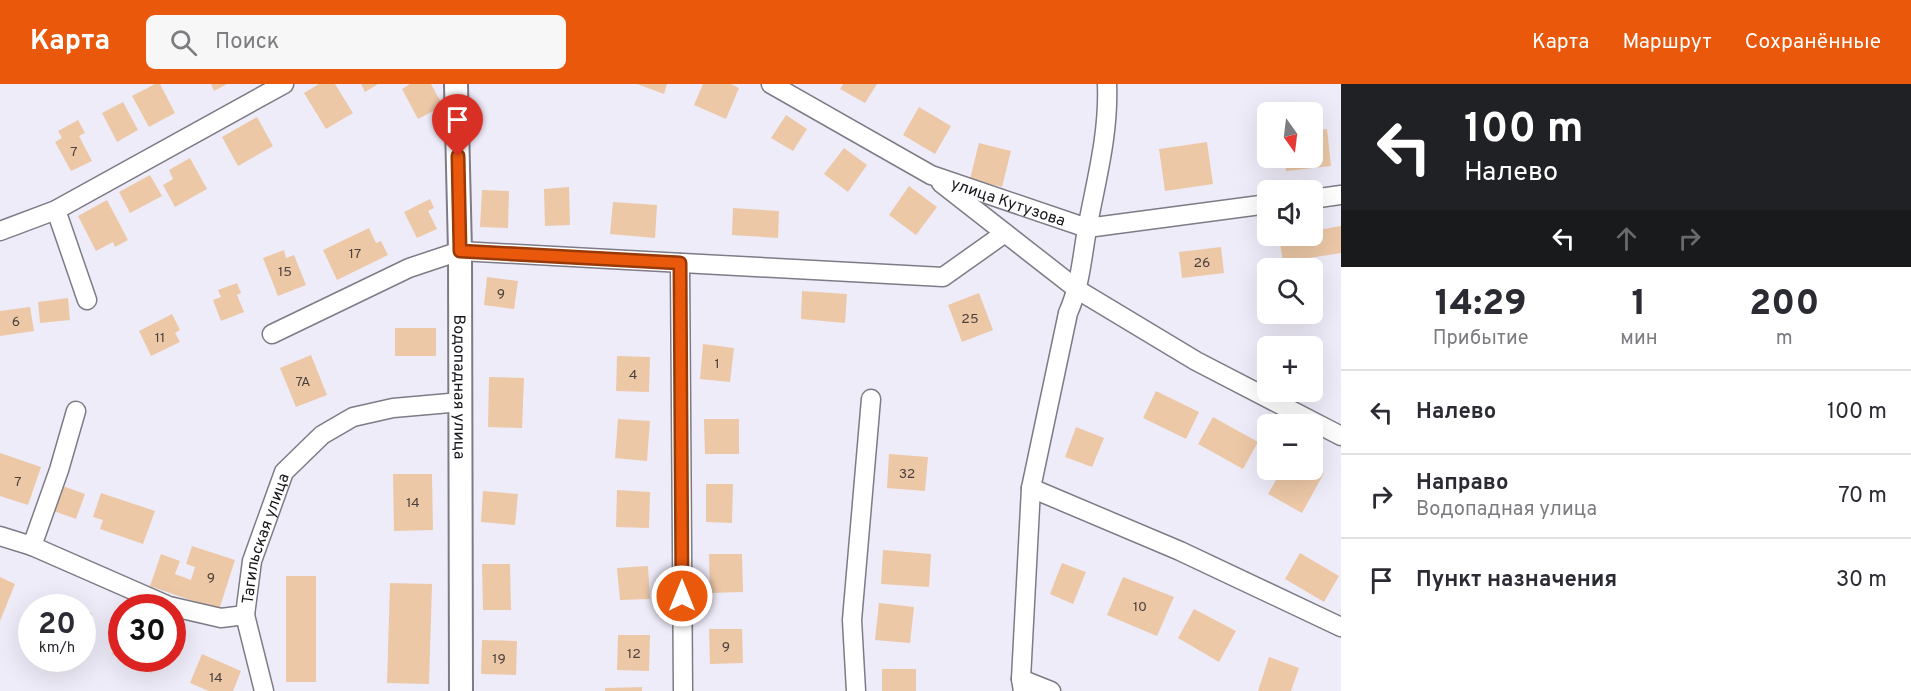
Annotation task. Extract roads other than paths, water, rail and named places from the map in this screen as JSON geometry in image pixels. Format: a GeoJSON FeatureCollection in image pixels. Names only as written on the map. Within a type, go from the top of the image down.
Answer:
{"type":"FeatureCollection","features":[{"type":"Feature","properties":{"kind":"street"},"geometry":{"type":"LineString","coordinates":[[0,231],[56,210],[284,84]]}},
{"type":"Feature","properties":{"kind":"street","name":"Водопадная улица"},"geometry":{"type":"LineString","coordinates":[[456,84],[460,251],[461,691]]}},
{"type":"Feature","properties":{"kind":"street","name":"улица Кутузова"},"geometry":{"type":"LineString","coordinates":[[771,84],[931,175],[1087,228],[1257,205]]}},
{"type":"Feature","properties":{"kind":"street"},"geometry":{"type":"LineString","coordinates":[[1051,691],[1022,685],[1031,488],[1068,313],[1078,290],[1108,118],[1107,84]]}},
{"type":"Feature","properties":{"kind":"street"},"geometry":{"type":"LineString","coordinates":[[931,175],[1078,290],[1196,361],[1341,436]]}},
{"type":"Feature","properties":{"kind":"street"},"geometry":{"type":"LineString","coordinates":[[1323,197],[1341,195]]}},
{"type":"Feature","properties":{"kind":"street"},"geometry":{"type":"LineString","coordinates":[[56,210],[87,300]]}},
{"type":"Feature","properties":{"kind":"street"},"geometry":{"type":"LineString","coordinates":[[272,334],[409,268],[460,251],[943,277],[1005,233]]}},
{"type":"Feature","properties":{"kind":"street"},"geometry":{"type":"LineString","coordinates":[[680,263],[682,691]]}},
{"type":"Feature","properties":{"kind":"street"},"geometry":{"type":"LineString","coordinates":[[856,691],[852,620],[871,399]]}},
{"type":"Feature","properties":{"kind":"street","name":"Тагильская улица"},"geometry":{"type":"LineString","coordinates":[[0,536],[32,546],[169,606],[221,618],[245,615],[252,561],[284,472],[322,435],[353,417],[393,408],[461,402]]}},
{"type":"Feature","properties":{"kind":"street"},"geometry":{"type":"LineString","coordinates":[[32,546],[59,470],[76,411]]}},
{"type":"Feature","properties":{"kind":"street"},"geometry":{"type":"LineString","coordinates":[[1031,488],[1180,550],[1341,627]]}},
{"type":"Feature","properties":{"kind":"street"},"geometry":{"type":"LineString","coordinates":[[245,615],[263,689]]}}]}
